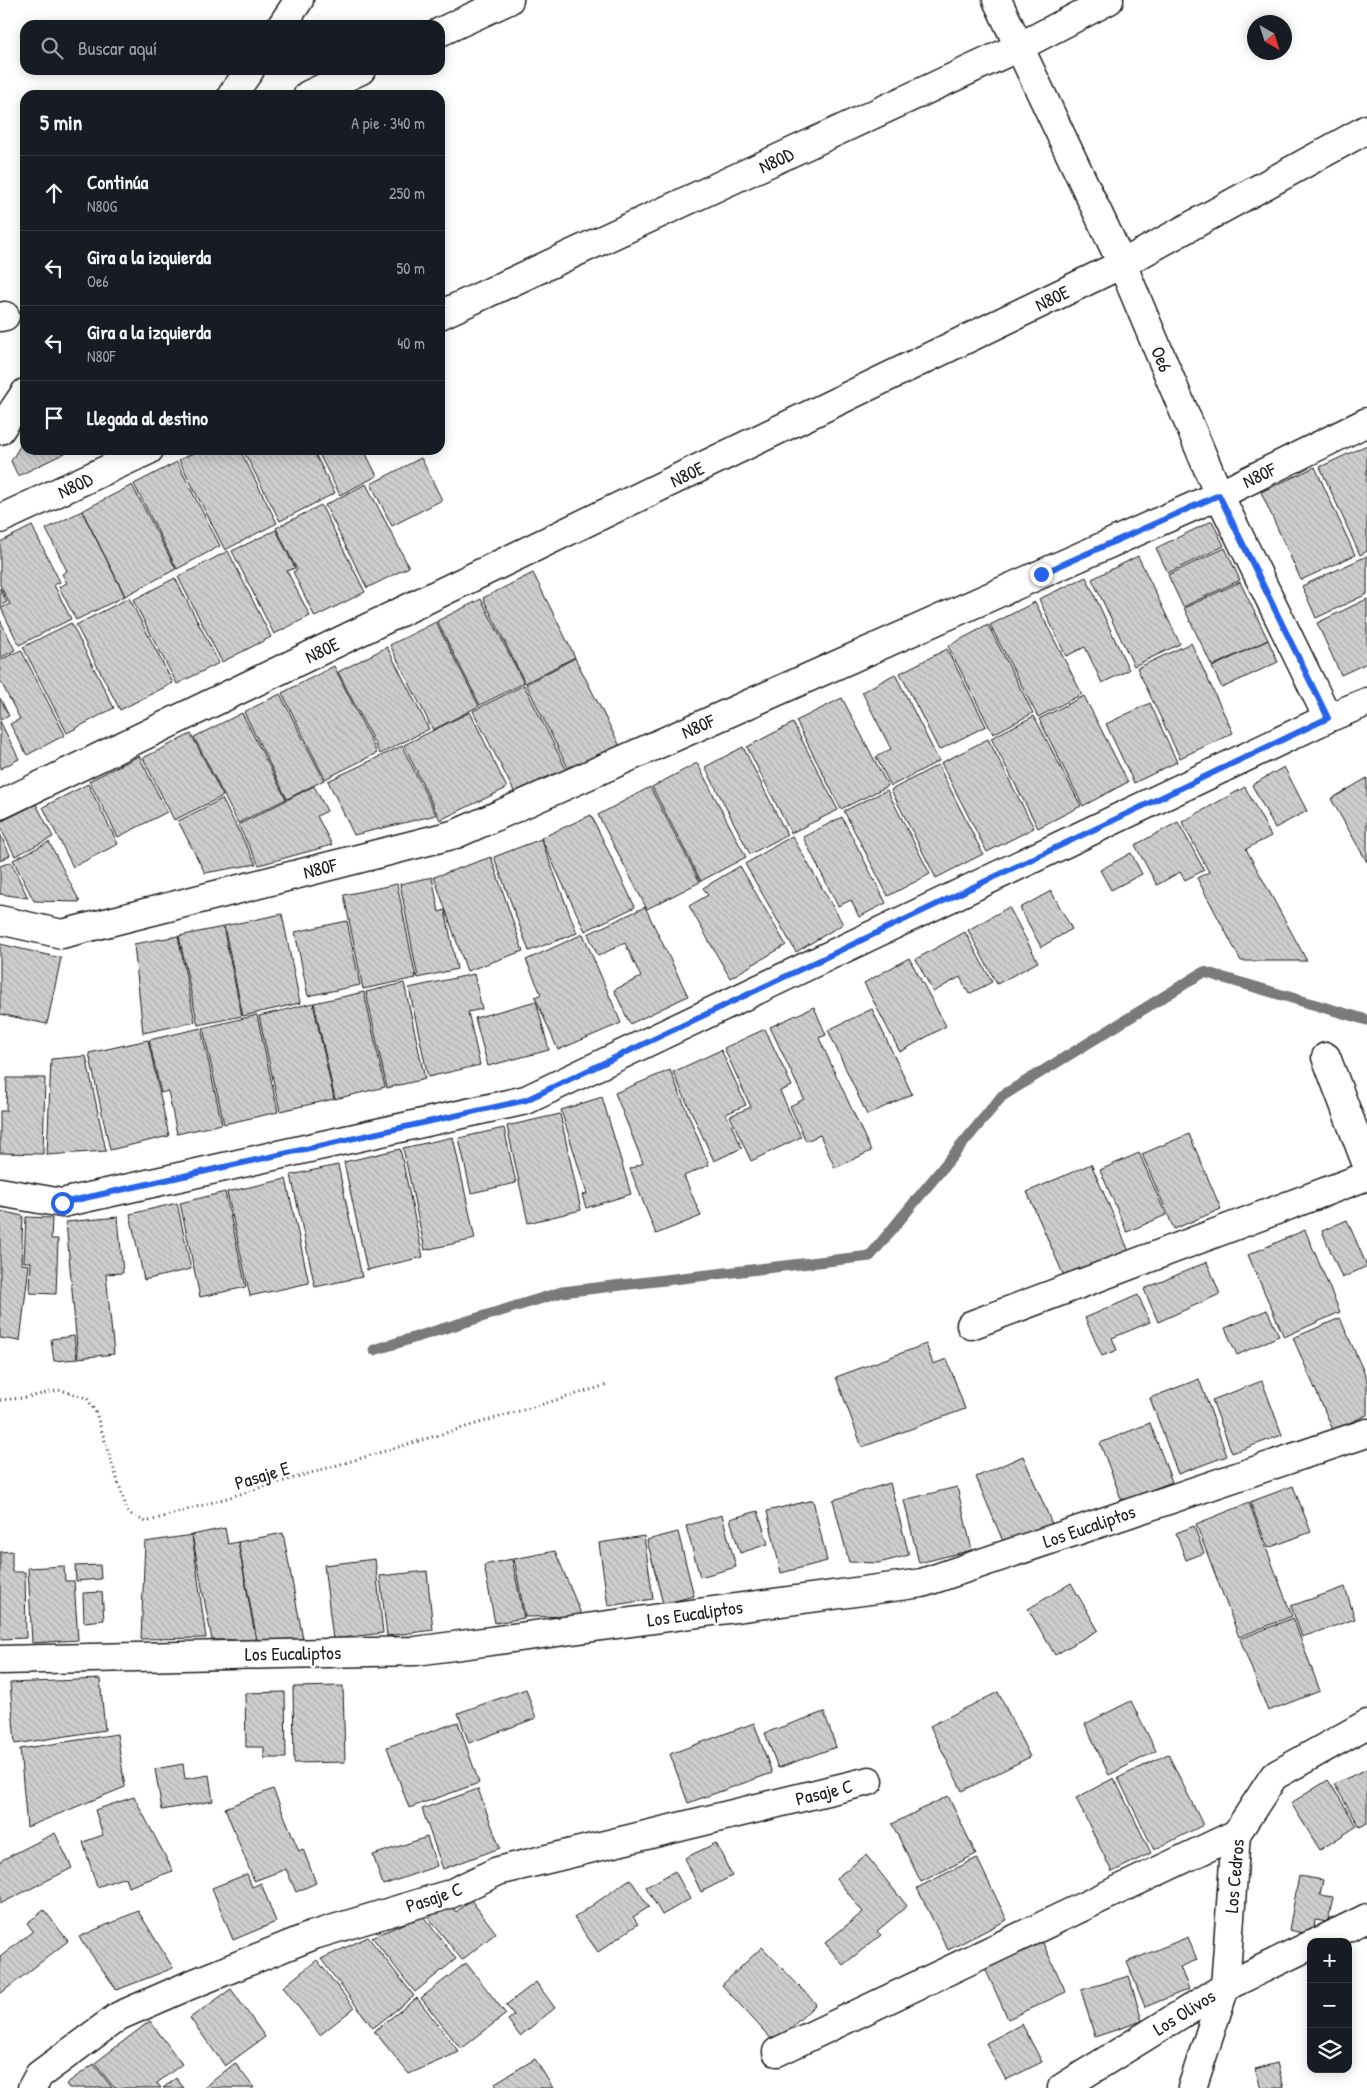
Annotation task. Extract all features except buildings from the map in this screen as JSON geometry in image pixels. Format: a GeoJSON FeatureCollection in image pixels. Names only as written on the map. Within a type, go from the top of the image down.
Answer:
{"type":"FeatureCollection","features":[{"type":"Feature","properties":{"kind":"street"},"geometry":{"type":"LineString","coordinates":[[286,20],[300,0]]}},
{"type":"Feature","properties":{"kind":"street"},"geometry":{"type":"LineString","coordinates":[[445,30],[508,0]]}},
{"type":"Feature","properties":{"kind":"street","name":"Oe6"},"geometry":{"type":"LineString","coordinates":[[997,0],[1122,264],[1219,495],[1328,718]]}},
{"type":"Feature","properties":{"kind":"street","name":"N80D"},"geometry":{"type":"LineString","coordinates":[[445,314],[1019,47],[1109,0]]}},
{"type":"Feature","properties":{"kind":"street"},"geometry":{"type":"LineString","coordinates":[[236,90],[246,75]]}},
{"type":"Feature","properties":{"kind":"street"},"geometry":{"type":"LineString","coordinates":[[319,90],[350,75]]}},
{"type":"Feature","properties":{"kind":"street","name":"N80E"},"geometry":{"type":"LineString","coordinates":[[0,805],[1122,264],[1367,129]]}},
{"type":"Feature","properties":{"kind":"street"},"geometry":{"type":"LineString","coordinates":[[0,430],[20,400]]}},
{"type":"Feature","properties":{"kind":"street","name":"N80F"},"geometry":{"type":"LineString","coordinates":[[0,920],[62,934],[456,834],[1219,495],[1367,422]]}},
{"type":"Feature","properties":{"kind":"street","name":"N80D"},"geometry":{"type":"LineString","coordinates":[[0,519],[139,455]]}},
{"type":"Feature","properties":{"kind":"street"},"geometry":{"type":"LineString","coordinates":[[0,1192],[62,1203],[526,1100],[1328,718],[1367,702]]}},
{"type":"Feature","properties":{"kind":"street"},"geometry":{"type":"LineString","coordinates":[[1326,1057],[1367,1165]]}},
{"type":"Feature","properties":{"kind":"street"},"geometry":{"type":"LineString","coordinates":[[971,1325],[1367,1176]]}},
{"type":"Feature","properties":{"kind":"street","name":"Los Eucaliptos"},"geometry":{"type":"LineString","coordinates":[[0,1660],[416,1651],[922,1583],[1367,1433]]}},
{"type":"Feature","properties":{"kind":"street","name":"Los Cedros"},"geometry":{"type":"LineString","coordinates":[[1192,2088],[1225,1987],[1236,1834],[1274,1776],[1367,1724]]}},
{"type":"Feature","properties":{"kind":"street","name":"Pasaje C"},"geometry":{"type":"LineString","coordinates":[[32,2088],[38,2075],[120,2016],[190,1985],[314,1935],[450,1894],[498,1871],[869,1781]]}},
{"type":"Feature","properties":{"kind":"street"},"geometry":{"type":"LineString","coordinates":[[777,2052],[1236,1834]]}},
{"type":"Feature","properties":{"kind":"street"},"geometry":{"type":"LineString","coordinates":[[1326,1938],[1367,1918]]}},
{"type":"Feature","properties":{"kind":"street","name":"Los Olivos"},"geometry":{"type":"LineString","coordinates":[[1062,2088],[1225,1987],[1307,1947]]}},
{"type":"Feature","properties":{"kind":"path","name":"Pasaje E"},"geometry":{"type":"LineString","coordinates":[[0,1400],[23,1398],[61,1390],[87,1398],[96,1414],[128,1513],[146,1522],[607,1385]]}},
{"type":"Feature","properties":{"kind":"waterway"},"geometry":{"type":"LineString","coordinates":[[374,1350],[562,1292],[870,1256],[1002,1096],[1204,972],[1367,1020]]}},
{"type":"Feature","properties":{"kind":"route"},"geometry":{"type":"LineString","coordinates":[[62,1203],[526,1100],[1328,718],[1219,495],[1041,574]]}}]}
